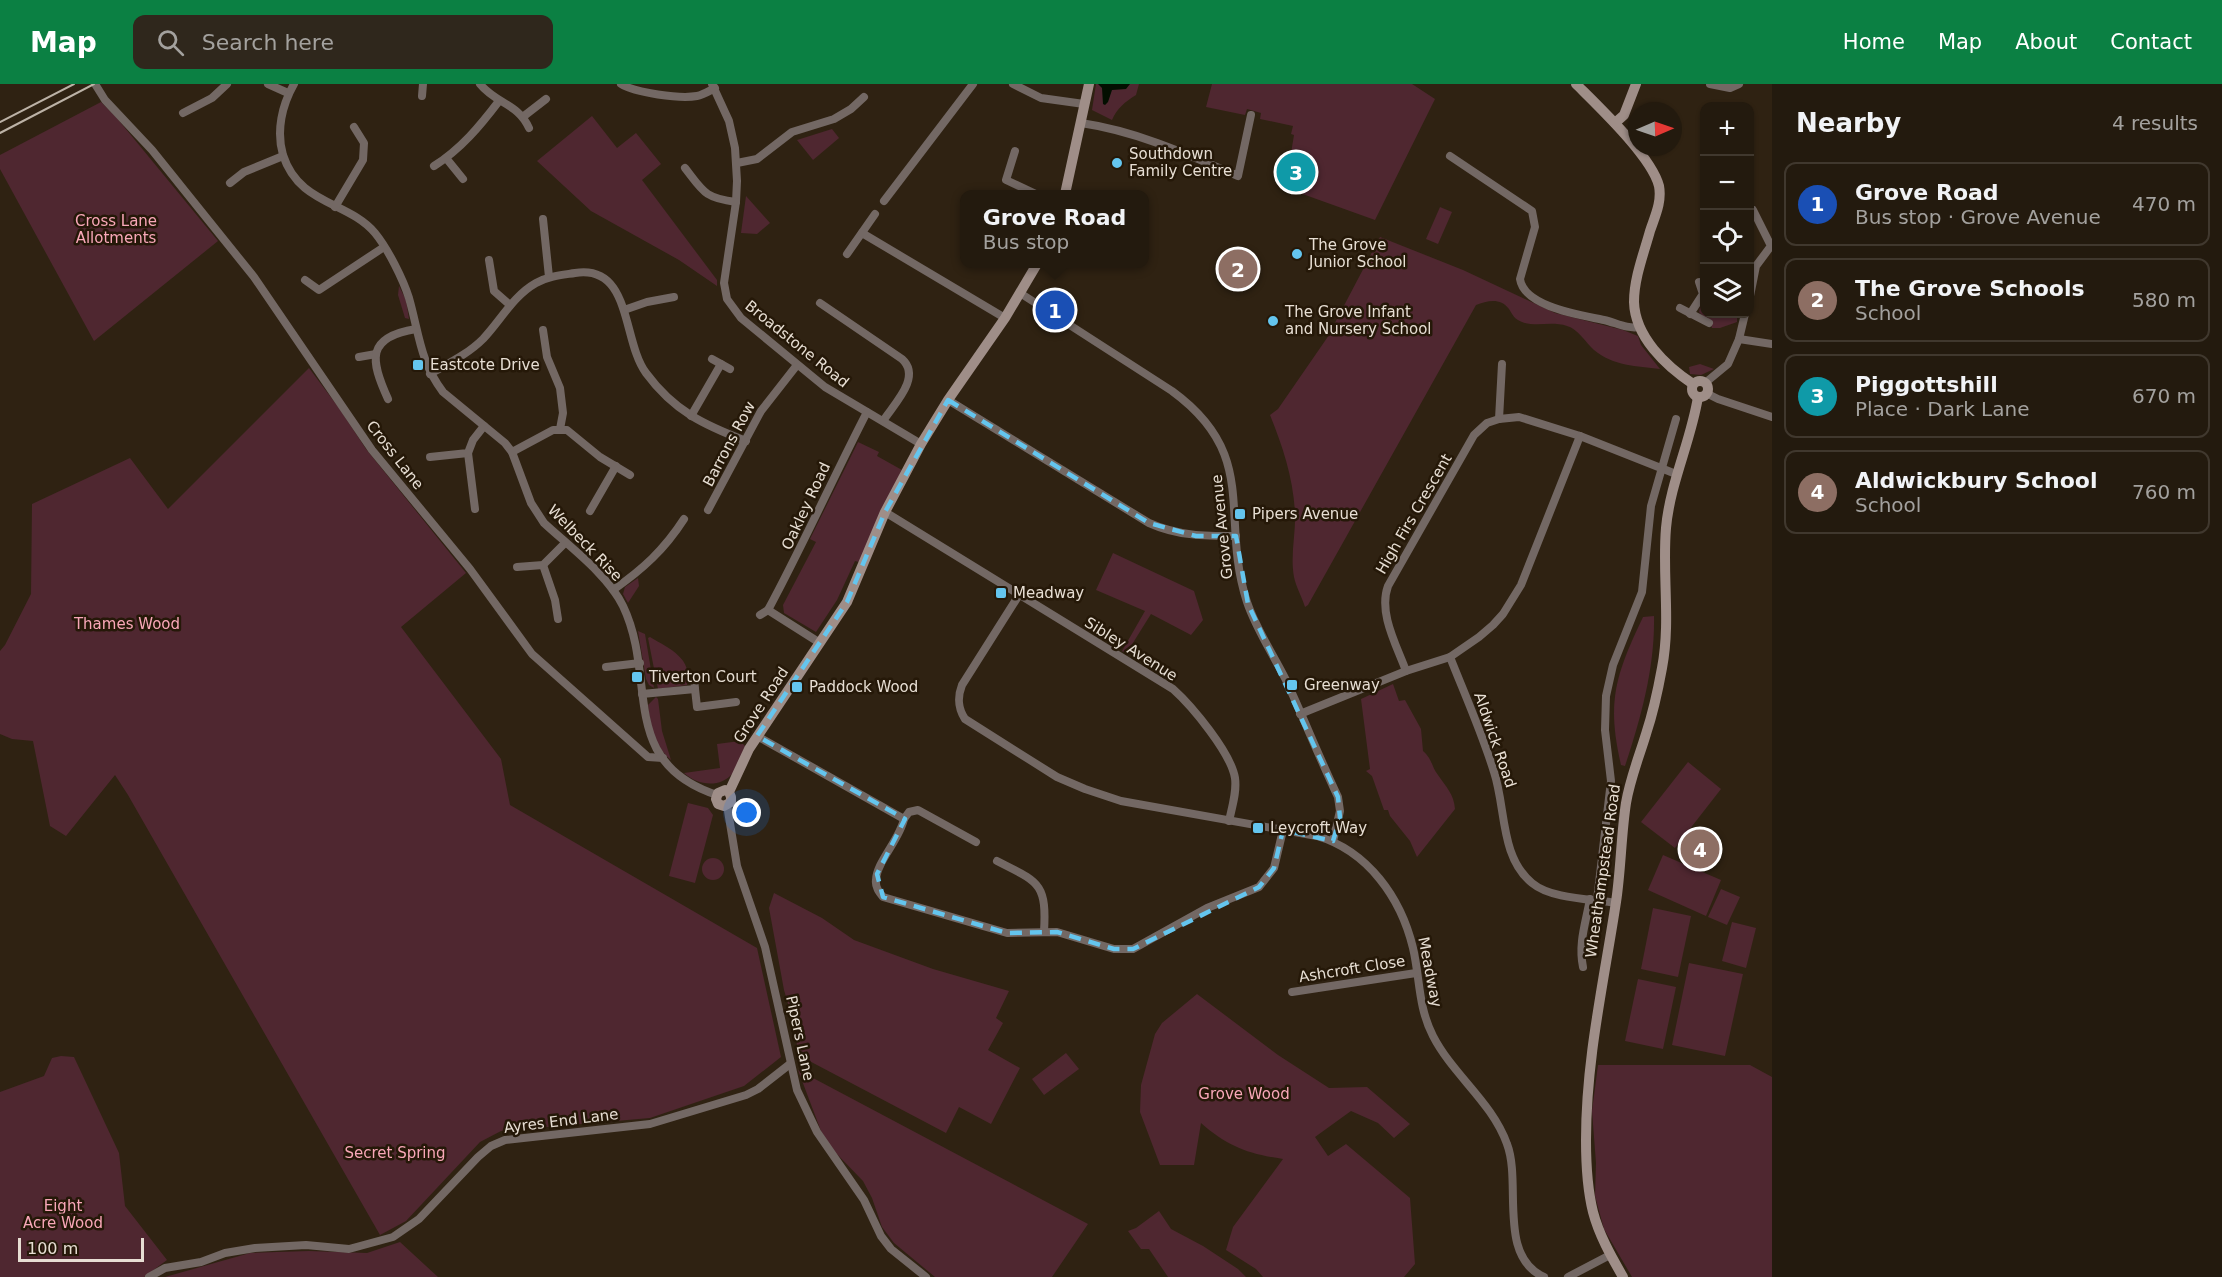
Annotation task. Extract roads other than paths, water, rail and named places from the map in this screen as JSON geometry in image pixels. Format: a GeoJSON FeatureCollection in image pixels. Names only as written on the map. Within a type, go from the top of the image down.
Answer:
{"type":"FeatureCollection","features":[{"type":"Feature","properties":{"kind":"street","name":"Cross Lane"},"geometry":{"type":"LineString","coordinates":[[94,84],[105,100],[153,150],[254,277],[372,450],[470,569],[532,654],[648,757],[663,759],[691,784],[717,795]]}},
{"type":"Feature","properties":{"kind":"street"},"geometry":{"type":"LineString","coordinates":[[183,113],[212,98],[227,84]]}},
{"type":"Feature","properties":{"kind":"street"},"geometry":{"type":"LineString","coordinates":[[268,84],[288,93]]}},
{"type":"Feature","properties":{"kind":"street","name":"Welbeck Rise"},"geometry":{"type":"LineString","coordinates":[[294,84],[288,93],[283,110],[280,132],[283,156],[290,169],[304,187],[369,227],[384,247],[408,295],[423,357],[430,374],[443,392],[512,452],[531,503],[544,523],[613,590],[627,616],[640,663],[646,725],[663,759]]}},
{"type":"Feature","properties":{"kind":"street"},"geometry":{"type":"LineString","coordinates":[[422,96],[423,84]]}},
{"type":"Feature","properties":{"kind":"street"},"geometry":{"type":"LineString","coordinates":[[480,84],[524,116],[529,128]]}},
{"type":"Feature","properties":{"kind":"street"},"geometry":{"type":"LineString","coordinates":[[621,84],[636,92],[690,97],[700,95],[714,86]]}},
{"type":"Feature","properties":{"kind":"street"},"geometry":{"type":"LineString","coordinates":[[884,201],[973,84]]}},
{"type":"Feature","properties":{"kind":"street"},"geometry":{"type":"LineString","coordinates":[[1013,84],[1041,98],[1084,104]]}},
{"type":"Feature","properties":{"kind":"street"},"geometry":{"type":"LineString","coordinates":[[1066,190],[1089,84]]}},
{"type":"Feature","properties":{"kind":"street"},"geometry":{"type":"LineString","coordinates":[[1576,84],[1615,123],[1655,175],[1659,191],[1658,208],[1642,258],[1634,303],[1640,327],[1648,342],[1666,362],[1693,384],[1692,392],[1703,391],[1718,399],[1772,417]]}},
{"type":"Feature","properties":{"kind":"street"},"geometry":{"type":"LineString","coordinates":[[1615,123],[1624,115],[1636,84]]}},
{"type":"Feature","properties":{"kind":"street"},"geometry":{"type":"LineString","coordinates":[[1710,84],[1730,88],[1738,85]]}},
{"type":"Feature","properties":{"kind":"street","name":"Broadstone Road"},"geometry":{"type":"LineString","coordinates":[[714,86],[729,121],[737,163],[736,202],[724,275],[727,299],[741,318],[825,387],[921,444]]}},
{"type":"Feature","properties":{"kind":"street"},"geometry":{"type":"LineString","coordinates":[[737,163],[757,159],[792,132],[834,119],[851,109],[864,97]]}},
{"type":"Feature","properties":{"kind":"street"},"geometry":{"type":"LineString","coordinates":[[524,116],[546,99]]}},
{"type":"Feature","properties":{"kind":"street"},"geometry":{"type":"LineString","coordinates":[[434,166],[481,126],[499,100]]}},
{"type":"Feature","properties":{"kind":"street"},"geometry":{"type":"LineString","coordinates":[[1081,123],[1108,127],[1152,141],[1238,176],[1251,115]]}},
{"type":"Feature","properties":{"kind":"street"},"geometry":{"type":"LineString","coordinates":[[335,207],[363,160],[364,142],[354,127]]}},
{"type":"Feature","properties":{"kind":"street"},"geometry":{"type":"LineString","coordinates":[[1015,151],[1006,180],[1026,190]]}},
{"type":"Feature","properties":{"kind":"street"},"geometry":{"type":"LineString","coordinates":[[230,183],[253,167],[283,156]]}},
{"type":"Feature","properties":{"kind":"street"},"geometry":{"type":"LineString","coordinates":[[1450,156],[1532,211],[1535,226],[1520,279],[1526,292],[1556,308],[1578,315],[1631,328],[1640,327]]}},
{"type":"Feature","properties":{"kind":"street"},"geometry":{"type":"LineString","coordinates":[[446,158],[463,179]]}},
{"type":"Feature","properties":{"kind":"street"},"geometry":{"type":"LineString","coordinates":[[685,168],[703,191],[710,196],[717,200],[736,202]]}},
{"type":"Feature","properties":{"kind":"street"},"geometry":{"type":"LineString","coordinates":[[1754,212],[1772,246],[1756,266],[1754,275]]}},
{"type":"Feature","properties":{"kind":"street"},"geometry":{"type":"LineString","coordinates":[[847,254],[875,214]]}},
{"type":"Feature","properties":{"kind":"street"},"geometry":{"type":"LineString","coordinates":[[543,219],[549,277]]}},
{"type":"Feature","properties":{"kind":"street"},"geometry":{"type":"LineString","coordinates":[[862,233],[1005,318]]}},
{"type":"Feature","properties":{"kind":"street"},"geometry":{"type":"LineString","coordinates":[[305,280],[319,290],[384,247]]}},
{"type":"Feature","properties":{"kind":"street"},"geometry":{"type":"LineString","coordinates":[[489,260],[494,291],[510,305]]}},
{"type":"Feature","properties":{"kind":"street","name":"Grove Road"},"geometry":{"type":"LineString","coordinates":[[727,806],[732,799],[729,792],[748,749],[847,602],[885,512],[921,444],[948,400],[1005,318],[1035,268]]}},
{"type":"Feature","properties":{"kind":"street"},"geometry":{"type":"LineString","coordinates":[[430,374],[472,350],[486,337],[510,305],[536,283],[549,277],[581,272],[598,273],[609,281],[620,298],[634,350],[647,375],[691,416],[706,425],[746,441]]}},
{"type":"Feature","properties":{"kind":"street","name":"Grove Avenue"},"geometry":{"type":"LineString","coordinates":[[1020,292],[1172,391],[1195,408],[1216,436],[1228,464],[1234,498],[1238,562],[1248,604],[1340,804],[1340,818],[1333,841]]}},
{"type":"Feature","properties":{"kind":"street"},"geometry":{"type":"LineString","coordinates":[[624,310],[647,302],[674,297]]}},
{"type":"Feature","properties":{"kind":"street"},"geometry":{"type":"LineString","coordinates":[[1690,314],[1700,300]]}},
{"type":"Feature","properties":{"kind":"street"},"geometry":{"type":"LineString","coordinates":[[820,303],[902,358],[909,367],[909,381],[883,421]]}},
{"type":"Feature","properties":{"kind":"street"},"geometry":{"type":"LineString","coordinates":[[1680,308],[1709,324]]}},
{"type":"Feature","properties":{"kind":"street"},"geometry":{"type":"LineString","coordinates":[[1703,391],[1728,364],[1739,339],[1744,318]]}},
{"type":"Feature","properties":{"kind":"street"},"geometry":{"type":"LineString","coordinates":[[388,399],[377,372],[376,354],[380,344],[391,335],[416,329]]}},
{"type":"Feature","properties":{"kind":"street"},"geometry":{"type":"LineString","coordinates":[[543,330],[546,357],[560,388],[563,413],[560,429]]}},
{"type":"Feature","properties":{"kind":"street"},"geometry":{"type":"LineString","coordinates":[[1739,339],[1772,344]]}},
{"type":"Feature","properties":{"kind":"street"},"geometry":{"type":"LineString","coordinates":[[359,357],[376,354]]}},
{"type":"Feature","properties":{"kind":"street"},"geometry":{"type":"LineString","coordinates":[[712,359],[730,369]]}},
{"type":"Feature","properties":{"kind":"street"},"geometry":{"type":"LineString","coordinates":[[691,416],[722,364]]}},
{"type":"Feature","properties":{"kind":"street"},"geometry":{"type":"LineString","coordinates":[[1502,364],[1499,419],[1519,417],[1580,436],[1676,474]]}},
{"type":"Feature","properties":{"kind":"street","name":"Barrons Row"},"geometry":{"type":"LineString","coordinates":[[708,510],[761,411],[797,365]]}},
{"type":"Feature","properties":{"kind":"street","name":"Wheathampstead Road"},"geometry":{"type":"LineString","coordinates":[[1623,1277],[1599,1231],[1589,1189],[1586,1163],[1586,1102],[1596,1022],[1616,903],[1626,804],[1634,770],[1647,732],[1666,641],[1666,528],[1676,474],[1703,391]]}},
{"type":"Feature","properties":{"kind":"street"},"geometry":{"type":"LineString","coordinates":[[948,400],[1149,523],[1164,530],[1196,537],[1236,536]]}},
{"type":"Feature","properties":{"kind":"street","name":"Oakley Road"},"geometry":{"type":"LineString","coordinates":[[760,615],[768,610],[799,554],[837,469],[867,412]]}},
{"type":"Feature","properties":{"kind":"street","name":"High Firs Crescent"},"geometry":{"type":"LineString","coordinates":[[1406,671],[1386,615],[1384,596],[1474,435],[1487,423],[1499,419]]}},
{"type":"Feature","properties":{"kind":"street","name":"Wheathampstead Road"},"geometry":{"type":"LineString","coordinates":[[1583,967],[1580,955],[1582,932],[1593,899],[1611,782],[1605,729],[1606,696],[1613,665],[1642,592],[1651,506],[1660,468],[1676,419]]}},
{"type":"Feature","properties":{"kind":"street"},"geometry":{"type":"LineString","coordinates":[[475,509],[468,453],[472,440],[484,426]]}},
{"type":"Feature","properties":{"kind":"street"},"geometry":{"type":"LineString","coordinates":[[512,452],[553,430],[567,430],[600,457],[630,475]]}},
{"type":"Feature","properties":{"kind":"street"},"geometry":{"type":"LineString","coordinates":[[1300,714],[1406,671],[1450,657],[1493,625],[1503,614],[1521,585],[1580,436]]}},
{"type":"Feature","properties":{"kind":"street"},"geometry":{"type":"LineString","coordinates":[[430,457],[468,453]]}},
{"type":"Feature","properties":{"kind":"street"},"geometry":{"type":"LineString","coordinates":[[590,511],[616,466]]}},
{"type":"Feature","properties":{"kind":"street","name":"Sibley Avenue"},"geometry":{"type":"LineString","coordinates":[[885,512],[1173,689],[1192,707],[1230,764],[1236,788],[1229,820]]}},
{"type":"Feature","properties":{"kind":"street"},"geometry":{"type":"LineString","coordinates":[[613,590],[648,564],[673,536],[684,519]]}},
{"type":"Feature","properties":{"kind":"street"},"geometry":{"type":"LineString","coordinates":[[517,567],[543,565],[565,543]]}},
{"type":"Feature","properties":{"kind":"street"},"geometry":{"type":"LineString","coordinates":[[543,565],[555,600],[558,619]]}},
{"type":"Feature","properties":{"kind":"street","name":"Meadway"},"geometry":{"type":"LineString","coordinates":[[1019,595],[959,691],[959,707],[965,719],[1058,777],[1085,789],[1121,801],[1333,841],[1348,849],[1362,861],[1393,898],[1407,929],[1413,950],[1421,1004],[1434,1038],[1448,1060],[1493,1114],[1508,1146],[1512,1164],[1513,1214],[1517,1241],[1525,1261],[1540,1276]]}},
{"type":"Feature","properties":{"kind":"street"},"geometry":{"type":"LineString","coordinates":[[768,610],[820,643]]}},
{"type":"Feature","properties":{"kind":"street","name":"Aldwick Road"},"geometry":{"type":"LineString","coordinates":[[1450,657],[1495,775],[1509,847],[1522,874],[1540,889],[1552,894],[1616,903]]}},
{"type":"Feature","properties":{"kind":"street"},"geometry":{"type":"LineString","coordinates":[[606,668],[640,663]]}},
{"type":"Feature","properties":{"kind":"street"},"geometry":{"type":"LineString","coordinates":[[694,677],[697,707],[736,702]]}},
{"type":"Feature","properties":{"kind":"street"},"geometry":{"type":"LineString","coordinates":[[642,694],[695,689]]}},
{"type":"Feature","properties":{"kind":"street"},"geometry":{"type":"LineString","coordinates":[[757,736],[904,819]]}},
{"type":"Feature","properties":{"kind":"street"},"geometry":{"type":"LineString","coordinates":[[727,806],[718,804],[716,799],[722,790],[729,792]]}},
{"type":"Feature","properties":{"kind":"street","name":"Pipers Lane"},"geometry":{"type":"LineString","coordinates":[[727,806],[737,866],[765,947],[797,1090],[817,1132],[864,1200],[880,1236],[891,1249],[926,1277]]}},
{"type":"Feature","properties":{"kind":"street"},"geometry":{"type":"LineString","coordinates":[[976,842],[918,810],[909,812],[877,874],[876,886],[884,897],[1007,933],[1057,932],[1114,949],[1133,950],[1207,909],[1258,887],[1274,868],[1283,830]]}},
{"type":"Feature","properties":{"kind":"street"},"geometry":{"type":"LineString","coordinates":[[997,861],[1029,878],[1039,887],[1044,902],[1044,932]]}},
{"type":"Feature","properties":{"kind":"street","name":"Ashcroft Close"},"geometry":{"type":"LineString","coordinates":[[1292,992],[1416,972]]}},
{"type":"Feature","properties":{"kind":"street","name":"Ayres End Lane"},"geometry":{"type":"LineString","coordinates":[[149,1277],[165,1268],[201,1262],[225,1253],[255,1248],[306,1245],[349,1249],[373,1244],[393,1237],[419,1219],[477,1157],[491,1146],[505,1140],[650,1124],[746,1095],[758,1089],[790,1064]]}},
{"type":"Feature","properties":{"kind":"street"},"geometry":{"type":"LineString","coordinates":[[1568,1277],[1610,1255]]}},
{"type":"Feature","properties":{"kind":"railway"},"geometry":{"type":"LineString","coordinates":[[0,122],[74,84]]}},
{"type":"Feature","properties":{"kind":"railway"},"geometry":{"type":"LineString","coordinates":[[0,133],[94,84]]}},
{"type":"Feature","properties":{"kind":"place","name":"Southdown Family Centre"},"geometry":{"type":"Point","coordinates":[1117,163]}},
{"type":"Feature","properties":{"kind":"place","name":"Piggottshill"},"geometry":{"type":"Point","coordinates":[1296,172]}},
{"type":"Feature","properties":{"kind":"place","name":"The Grove Junior School"},"geometry":{"type":"Point","coordinates":[1297,254]}},
{"type":"Feature","properties":{"kind":"place","name":"The Grove Schools"},"geometry":{"type":"Point","coordinates":[1238,269]}},
{"type":"Feature","properties":{"kind":"place","name":"Grove Road"},"geometry":{"type":"Point","coordinates":[1055,310]}},
{"type":"Feature","properties":{"kind":"place","name":"The Grove Infant and Nursery School"},"geometry":{"type":"Point","coordinates":[1273,321]}},
{"type":"Feature","properties":{"kind":"place","name":"Eastcote Drive"},"geometry":{"type":"Point","coordinates":[418,365]}},
{"type":"Feature","properties":{"kind":"place","name":"Pipers Avenue"},"geometry":{"type":"Point","coordinates":[1240,514]}},
{"type":"Feature","properties":{"kind":"place","name":"Meadway"},"geometry":{"type":"Point","coordinates":[1001,593]}},
{"type":"Feature","properties":{"kind":"place","name":"Tiverton Court"},"geometry":{"type":"Point","coordinates":[637,677]}},
{"type":"Feature","properties":{"kind":"place","name":"Greenway"},"geometry":{"type":"Point","coordinates":[1292,685]}},
{"type":"Feature","properties":{"kind":"place","name":"Paddock Wood"},"geometry":{"type":"Point","coordinates":[797,687]}},
{"type":"Feature","properties":{"kind":"place","name":"Leycroft Way"},"geometry":{"type":"Point","coordinates":[1258,828]}},
{"type":"Feature","properties":{"kind":"place","name":"Aldwickbury School"},"geometry":{"type":"Point","coordinates":[1700,849]}},
{"type":"Feature","properties":{"kind":"park label","name":"Cross Lane Allotments"},"geometry":{"type":"Point","coordinates":[116,230]}},
{"type":"Feature","properties":{"kind":"park label","name":"Thames Wood"},"geometry":{"type":"Point","coordinates":[127,624]}},
{"type":"Feature","properties":{"kind":"park label","name":"Grove Wood"},"geometry":{"type":"Point","coordinates":[1244,1094]}},
{"type":"Feature","properties":{"kind":"park label","name":"Secret Spring"},"geometry":{"type":"Point","coordinates":[395,1153]}},
{"type":"Feature","properties":{"kind":"park label","name":"Eight Acre Wood"},"geometry":{"type":"Point","coordinates":[63,1214]}}]}
